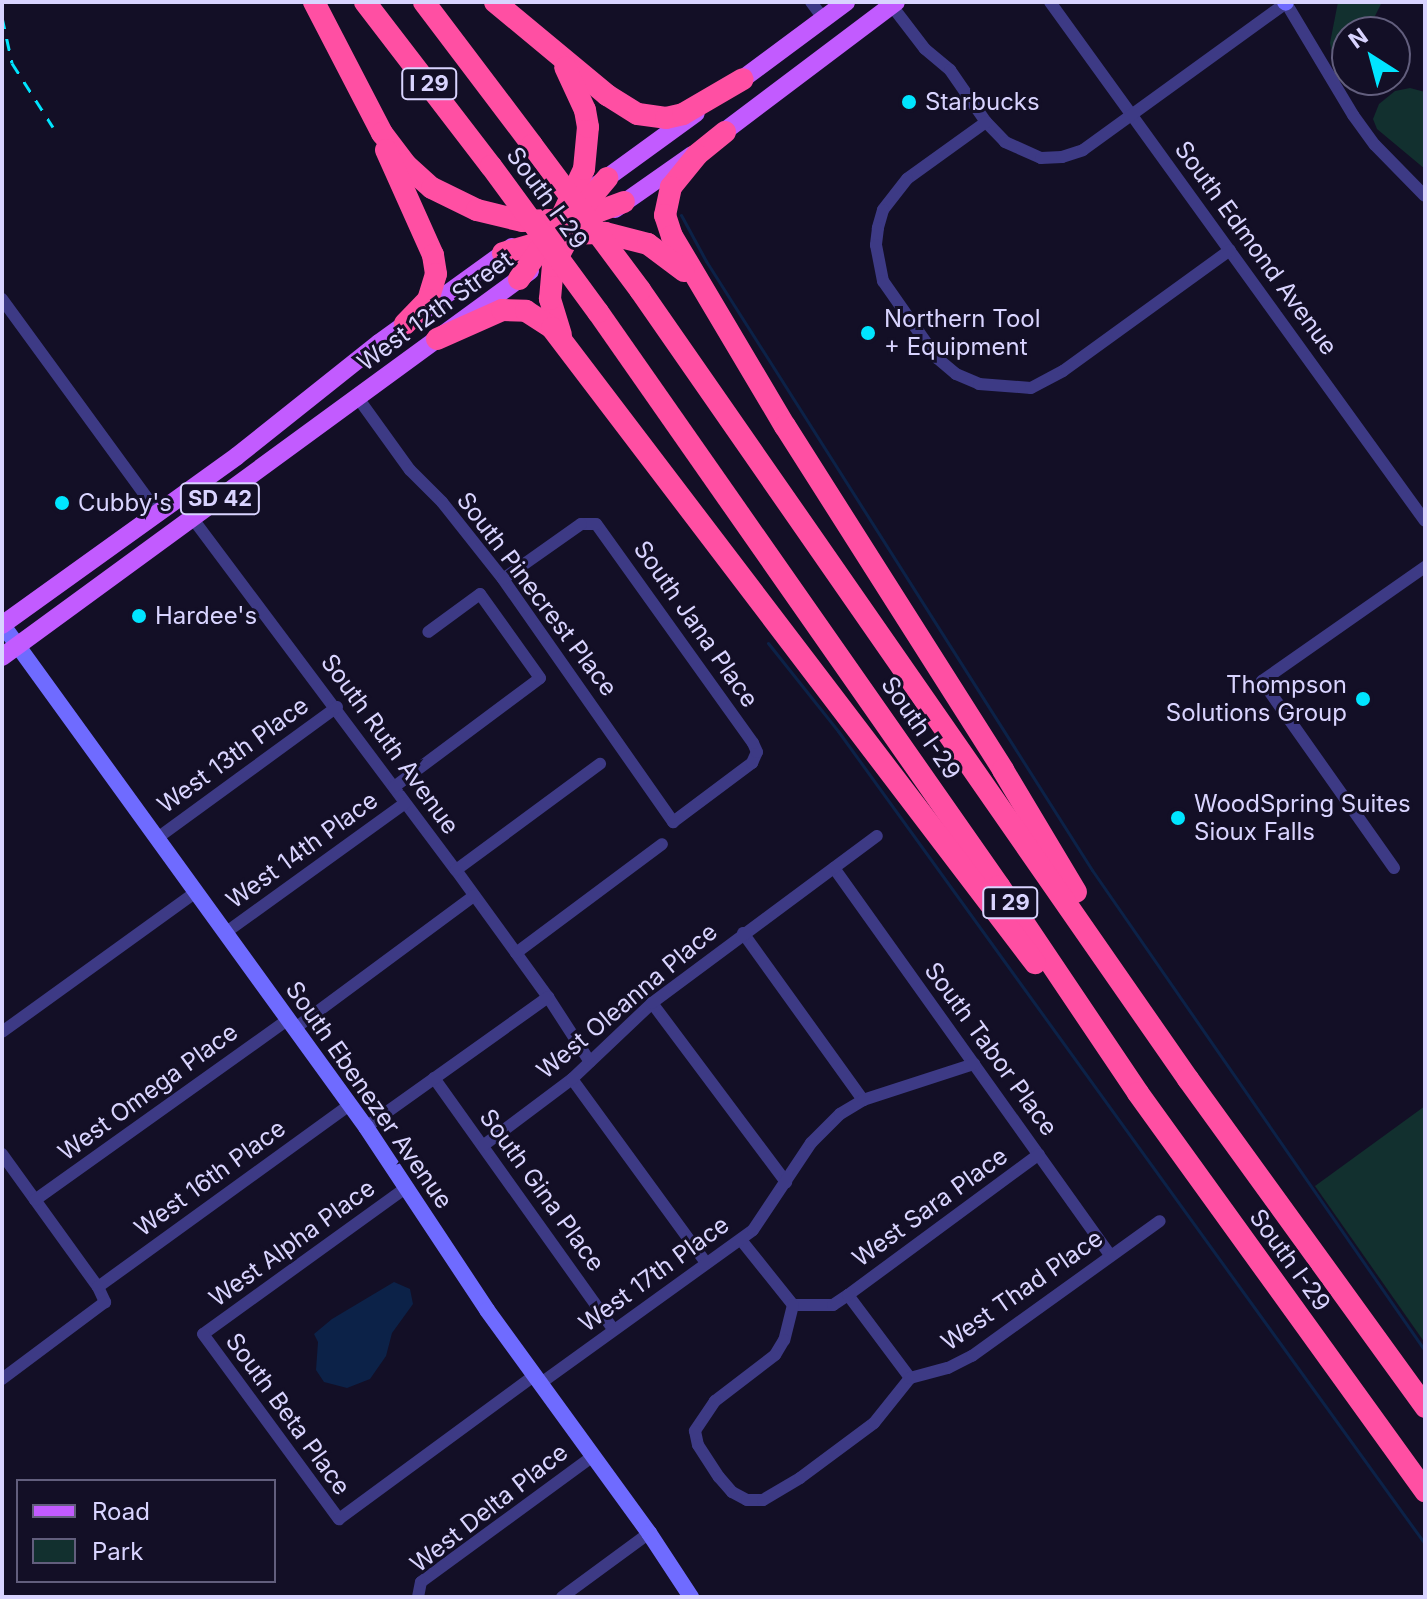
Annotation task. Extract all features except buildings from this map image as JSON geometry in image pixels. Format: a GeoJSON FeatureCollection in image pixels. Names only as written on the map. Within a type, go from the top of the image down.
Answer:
{"type":"FeatureCollection","features":[{"type":"Feature","properties":{"kind":"highway"},"geometry":{"type":"LineString","coordinates":[[314,2],[382,133],[405,164],[446,196],[495,216],[620,235],[648,244],[672,260],[705,297]]}},
{"type":"Feature","properties":{"kind":"highway","name":"South I-29"},"geometry":{"type":"LineString","coordinates":[[365,2],[598,312],[999,886],[1138,1093],[1425,1491]]}},
{"type":"Feature","properties":{"kind":"highway","name":"South I-29"},"geometry":{"type":"LineString","coordinates":[[424,2],[640,290],[1188,1079],[1425,1407]]}},
{"type":"Feature","properties":{"kind":"highway"},"geometry":{"type":"LineString","coordinates":[[495,2],[627,109],[652,118],[683,114],[743,79]]}},
{"type":"Feature","properties":{"kind":"highway"},"geometry":{"type":"LineString","coordinates":[[558,56],[580,96],[588,127],[584,169],[553,266],[550,299],[556,324],[570,350]]}},
{"type":"Feature","properties":{"kind":"highway"},"geometry":{"type":"LineString","coordinates":[[725,132],[687,165],[671,187],[665,215],[672,236],[705,297],[995,757],[1188,1079]]}},
{"type":"Feature","properties":{"kind":"highway"},"geometry":{"type":"LineString","coordinates":[[382,133],[388,157],[435,265],[433,292],[405,324]]}},
{"type":"Feature","properties":{"kind":"highway"},"geometry":{"type":"LineString","coordinates":[[519,279],[607,178]]}},
{"type":"Feature","properties":{"kind":"highway"},"geometry":{"type":"LineString","coordinates":[[503,253],[624,202]]}},
{"type":"Feature","properties":{"kind":"highway"},"geometry":{"type":"LineString","coordinates":[[437,339],[488,315],[514,309],[544,320],[570,350],[980,894],[1138,1093]]}},
{"type":"Feature","properties":{"kind":"main road"},"geometry":{"type":"LineString","coordinates":[[607,178],[846,2]]}},
{"type":"Feature","properties":{"kind":"main road"},"geometry":{"type":"LineString","coordinates":[[624,202],[725,132],[894,4]]}},
{"type":"Feature","properties":{"kind":"main road","name":"West 12th Street"},"geometry":{"type":"LineString","coordinates":[[2,625],[237,456],[405,324],[503,253]]}},
{"type":"Feature","properties":{"kind":"main road","name":"West 12th Street"},"geometry":{"type":"LineString","coordinates":[[2,657],[519,279]]}},
{"type":"Feature","properties":{"kind":"street"},"geometry":{"type":"LineString","coordinates":[[811,2],[824,19]]}},
{"type":"Feature","properties":{"kind":"street","name":"South Edmond Avenue"},"geometry":{"type":"LineString","coordinates":[[1050,2],[1425,521]]}},
{"type":"Feature","properties":{"kind":"street"},"geometry":{"type":"LineString","coordinates":[[894,4],[925,49],[950,70],[986,122],[1005,142],[1041,158],[1062,157],[1083,150],[1286,3],[1353,115],[1375,145],[1425,196]]}},
{"type":"Feature","properties":{"kind":"street"},"geometry":{"type":"LineString","coordinates":[[986,122],[907,179],[883,210],[878,228],[876,245],[883,281],[937,358],[956,374],[979,384],[1031,388],[1063,371],[1230,250]]}},
{"type":"Feature","properties":{"kind":"street"},"geometry":{"type":"LineString","coordinates":[[2,299],[158,513]]}},
{"type":"Feature","properties":{"kind":"street","name":"South Pinecrest Place"},"geometry":{"type":"LineString","coordinates":[[358,398],[410,470],[442,502],[503,579],[673,822]]}},
{"type":"Feature","properties":{"kind":"street","name":"South Ruth Avenue"},"geometry":{"type":"LineString","coordinates":[[193,519],[337,707],[548,997],[590,1062]]}},
{"type":"Feature","properties":{"kind":"street","name":"South Jana Place"},"geometry":{"type":"LineString","coordinates":[[503,579],[581,524],[596,524],[753,743],[756,758],[746,770],[673,822]]}},
{"type":"Feature","properties":{"kind":"street"},"geometry":{"type":"LineString","coordinates":[[1394,868],[1262,681],[1425,567]]}},
{"type":"Feature","properties":{"kind":"street","name":"West 14th Place"},"geometry":{"type":"LineString","coordinates":[[394,787],[540,678],[480,594],[428,632]]}},
{"type":"Feature","properties":{"kind":"street","name":"South Ebenezer Avenue"},"geometry":{"type":"LineString","coordinates":[[2,625],[366,1127],[487,1310],[649,1533],[691,1597]]}},
{"type":"Feature","properties":{"kind":"street","name":"West 13th Place"},"geometry":{"type":"LineString","coordinates":[[156,839],[337,707]]}},
{"type":"Feature","properties":{"kind":"street"},"geometry":{"type":"LineString","coordinates":[[456,870],[600,764]]}},
{"type":"Feature","properties":{"kind":"street","name":"West 14th Place"},"geometry":{"type":"LineString","coordinates":[[225,933],[405,803]]}},
{"type":"Feature","properties":{"kind":"street","name":"West Oleanna Place"},"geometry":{"type":"LineString","coordinates":[[484,1145],[572,1079],[652,1003],[877,836]]}},
{"type":"Feature","properties":{"kind":"street"},"geometry":{"type":"LineString","coordinates":[[516,953],[662,844]]}},
{"type":"Feature","properties":{"kind":"street","name":"South Tabor Place"},"geometry":{"type":"LineString","coordinates":[[834,868],[1110,1255]]}},
{"type":"Feature","properties":{"kind":"street"},"geometry":{"type":"LineString","coordinates":[[2,1032],[196,892]]}},
{"type":"Feature","properties":{"kind":"street","name":"West Omega Place"},"geometry":{"type":"LineString","coordinates":[[35,1200],[474,896]]}},
{"type":"Feature","properties":{"kind":"street"},"geometry":{"type":"LineString","coordinates":[[743,933],[863,1100]]}},
{"type":"Feature","properties":{"kind":"street"},"geometry":{"type":"LineString","coordinates":[[366,1127],[548,997]]}},
{"type":"Feature","properties":{"kind":"street"},"geometry":{"type":"LineString","coordinates":[[652,1003],[786,1182]]}},
{"type":"Feature","properties":{"kind":"street","name":"West 17th Place"},"geometry":{"type":"LineString","coordinates":[[339,1519],[741,1240],[763,1216],[828,1125],[863,1100],[974,1064]]}},
{"type":"Feature","properties":{"kind":"street","name":"South Gina Place"},"geometry":{"type":"LineString","coordinates":[[434,1078],[613,1329]]}},
{"type":"Feature","properties":{"kind":"street"},"geometry":{"type":"LineString","coordinates":[[572,1079],[706,1263]]}},
{"type":"Feature","properties":{"kind":"street","name":"West 16th Place"},"geometry":{"type":"LineString","coordinates":[[98,1287],[348,1106]]}},
{"type":"Feature","properties":{"kind":"street"},"geometry":{"type":"LineString","coordinates":[[2,1154],[98,1287],[105,1302],[2,1379]]}},
{"type":"Feature","properties":{"kind":"street","name":"West Sara Place"},"geometry":{"type":"LineString","coordinates":[[848,1295],[1039,1154]]}},
{"type":"Feature","properties":{"kind":"street","name":"West Alpha Place"},"geometry":{"type":"LineString","coordinates":[[203,1334],[407,1187]]}},
{"type":"Feature","properties":{"kind":"street","name":"West Thad Place"},"geometry":{"type":"LineString","coordinates":[[910,1378],[948,1368],[972,1356],[1160,1221]]}},
{"type":"Feature","properties":{"kind":"street"},"geometry":{"type":"LineString","coordinates":[[741,1240],[793,1305]]}},
{"type":"Feature","properties":{"kind":"street"},"geometry":{"type":"LineString","coordinates":[[848,1295],[910,1378],[888,1409],[854,1439],[777,1492],[755,1500],[741,1497],[719,1477],[698,1445],[695,1431],[715,1401],[775,1355],[784,1340],[793,1305],[833,1305],[848,1295]]}},
{"type":"Feature","properties":{"kind":"street","name":"South Beta Place"},"geometry":{"type":"LineString","coordinates":[[203,1334],[339,1519]]}},
{"type":"Feature","properties":{"kind":"street","name":"West Delta Place"},"geometry":{"type":"LineString","coordinates":[[418,1597],[421,1582],[593,1456]]}},
{"type":"Feature","properties":{"kind":"street"},"geometry":{"type":"LineString","coordinates":[[562,1597],[649,1533]]}},
{"type":"Feature","properties":{"kind":"green space"},"geometry":{"type":"Polygon","coordinates":[[[1338,2],[1382,2],[1375,16],[1335,16],[1338,2]]]}},
{"type":"Feature","properties":{"kind":"green space"},"geometry":{"type":"Polygon","coordinates":[[[1411,88],[1425,92],[1425,169],[1377,129],[1373,119],[1379,104],[1389,96],[1411,96],[1411,88]]]}},
{"type":"Feature","properties":{"kind":"green space"},"geometry":{"type":"Polygon","coordinates":[[[1425,1106],[1425,1343],[1315,1186],[1425,1106]]]}},
{"type":"Feature","properties":{"kind":"water"},"geometry":{"type":"Polygon","coordinates":[[[394,1282],[410,1289],[413,1304],[392,1333],[386,1356],[370,1379],[347,1388],[324,1382],[316,1370],[318,1342],[314,1334],[332,1319],[394,1282]]]}},
{"type":"Feature","properties":{"kind":"waterway"},"geometry":{"type":"LineString","coordinates":[[681,215],[706,261],[1092,870],[1425,1351]]}},
{"type":"Feature","properties":{"kind":"waterway"},"geometry":{"type":"LineString","coordinates":[[768,643],[838,731],[1425,1544]]}},
{"type":"Feature","properties":{"kind":"railway"},"geometry":{"type":"LineString","coordinates":[[2,17],[12,63],[53,127]]}},
{"type":"Feature","properties":{"kind":"place","name":"Starbucks"},"geometry":{"type":"Point","coordinates":[909,102]}},
{"type":"Feature","properties":{"kind":"place","name":"Northern Tool + Equipment"},"geometry":{"type":"Point","coordinates":[868,333]}},
{"type":"Feature","properties":{"kind":"place","name":"Cubby's"},"geometry":{"type":"Point","coordinates":[62,503]}},
{"type":"Feature","properties":{"kind":"place","name":"Hardee's"},"geometry":{"type":"Point","coordinates":[139,616]}},
{"type":"Feature","properties":{"kind":"place","name":"Thompson Solutions Group"},"geometry":{"type":"Point","coordinates":[1363,699]}},
{"type":"Feature","properties":{"kind":"place","name":"WoodSpring Suites Sioux Falls"},"geometry":{"type":"Point","coordinates":[1178,818]}}]}
